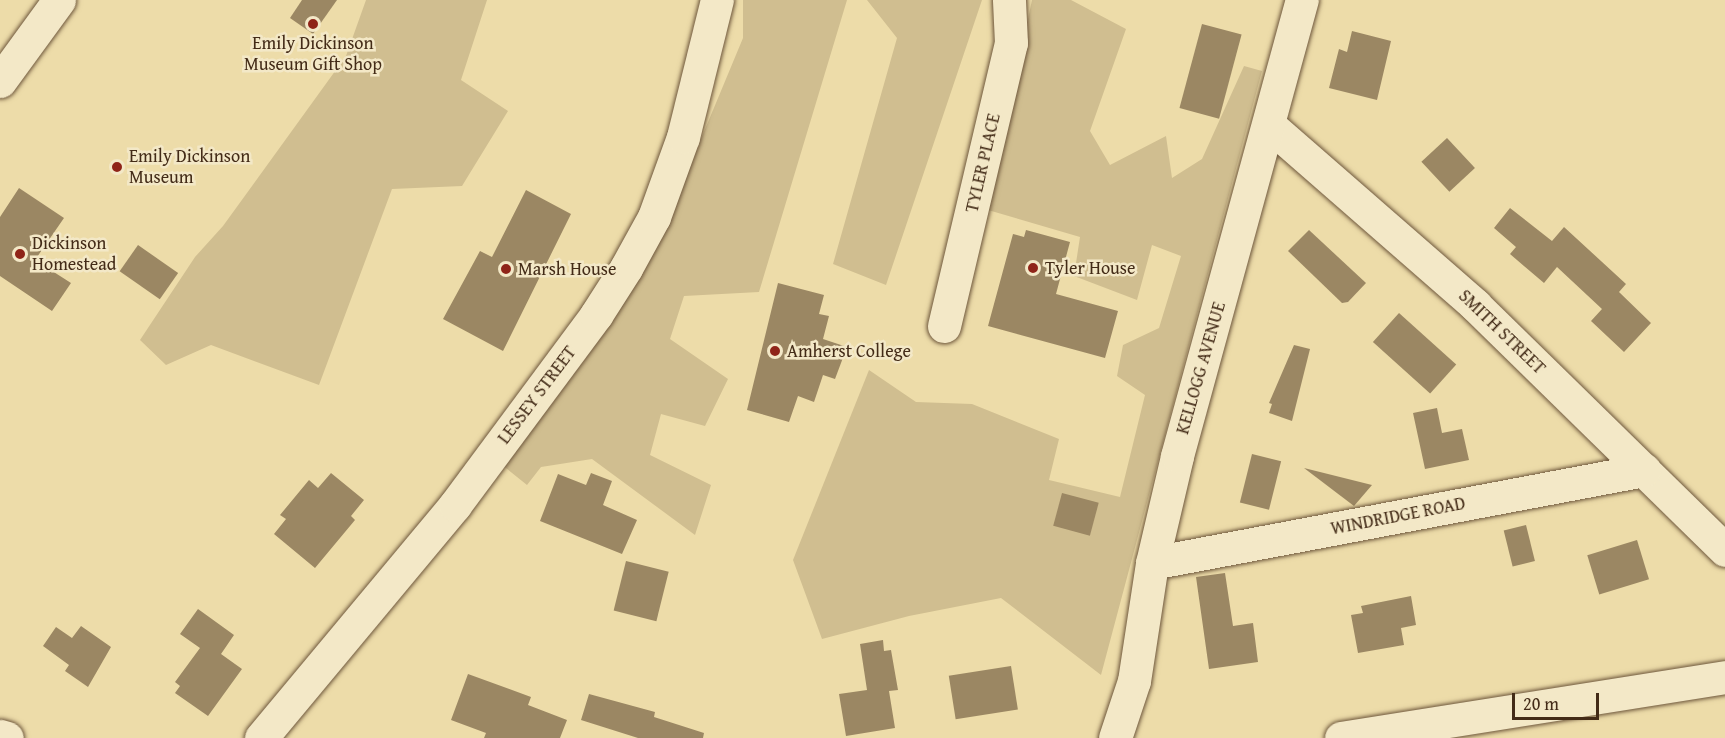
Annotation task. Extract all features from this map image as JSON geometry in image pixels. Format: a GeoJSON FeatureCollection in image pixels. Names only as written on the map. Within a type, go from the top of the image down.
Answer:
{"type":"FeatureCollection","features":[{"type":"Feature","properties":{"kind":"street"},"geometry":{"type":"LineString","coordinates":[[0,81],[59,0]]}},
{"type":"Feature","properties":{"kind":"street","name":"LESSEY STREET"},"geometry":{"type":"LineString","coordinates":[[261,738],[455,505],[596,315],[626,268],[654,217],[683,138],[717,0]]}},
{"type":"Feature","properties":{"kind":"street","name":"TYLER PLACE"},"geometry":{"type":"LineString","coordinates":[[944,326],[1011,44],[1009,0]]}},
{"type":"Feature","properties":{"kind":"street","name":"KELLOGG AVENUE"},"geometry":{"type":"LineString","coordinates":[[1115,738],[1134,681],[1152,563],[1177,456],[1302,0]]}},
{"type":"Feature","properties":{"kind":"street","name":"SMITH STREET"},"geometry":{"type":"LineString","coordinates":[[1269,125],[1475,305],[1725,550]]}},
{"type":"Feature","properties":{"kind":"street","name":"WINDRIDGE ROAD"},"geometry":{"type":"LineString","coordinates":[[1152,563],[1644,470]]}},
{"type":"Feature","properties":{"kind":"street"},"geometry":{"type":"LineString","coordinates":[[1341,738],[1725,677]]}},
{"type":"Feature","properties":{"kind":"street"},"geometry":{"type":"LineString","coordinates":[[0,736],[7,738]]}},
{"type":"Feature","properties":{"kind":"shaded area"},"geometry":{"type":"Polygon","coordinates":[[[366,0],[487,0],[461,80],[508,111],[462,186],[392,189],[319,385],[211,345],[166,365],[140,340],[195,257],[223,226],[346,56],[366,0]]]}},
{"type":"Feature","properties":{"kind":"shaded area"},"geometry":{"type":"Polygon","coordinates":[[[743,0],[847,0],[759,292],[684,296],[670,339],[728,379],[705,426],[661,414],[650,455],[711,485],[695,535],[592,459],[541,467],[527,485],[501,464],[652,242],[696,151],[743,38],[743,0]]]}},
{"type":"Feature","properties":{"kind":"shaded area"},"geometry":{"type":"Polygon","coordinates":[[[867,0],[982,0],[886,285],[833,264],[897,38],[867,0]]]}},
{"type":"Feature","properties":{"kind":"shaded area"},"geometry":{"type":"Polygon","coordinates":[[[1032,0],[1071,0],[1126,29],[1090,131],[1110,165],[1166,136],[1172,178],[1202,159],[1244,66],[1262,71],[1101,675],[1001,598],[909,616],[822,639],[793,560],[869,370],[916,402],[972,404],[1059,439],[1049,480],[1120,497],[1145,395],[1117,376],[1123,345],[1159,328],[1181,256],[1152,245],[1137,300],[1074,276],[1080,237],[988,210],[1032,0]]]}},
{"type":"Feature","properties":{"kind":"building"},"geometry":{"type":"Polygon","coordinates":[[[302,0],[337,0],[313,34],[290,18],[302,0]]]}},
{"type":"Feature","properties":{"kind":"building"},"geometry":{"type":"Polygon","coordinates":[[[1202,24],[1242,35],[1219,119],[1179,108],[1202,24]]]}},
{"type":"Feature","properties":{"kind":"building"},"geometry":{"type":"Polygon","coordinates":[[[1352,31],[1391,41],[1377,100],[1329,88],[1339,49],[1347,52],[1352,31]]]}},
{"type":"Feature","properties":{"kind":"building"},"geometry":{"type":"Polygon","coordinates":[[[1447,138],[1475,168],[1449,192],[1421,162],[1447,138]]]}},
{"type":"Feature","properties":{"kind":"building","name":"Dickinson Homestead"},"geometry":{"type":"Polygon","coordinates":[[[19,188],[64,218],[35,260],[71,283],[52,311],[0,276],[0,217],[19,188]]]}},
{"type":"Feature","properties":{"kind":"building","name":"Marsh House"},"geometry":{"type":"Polygon","coordinates":[[[526,190],[571,214],[503,351],[443,319],[480,251],[492,257],[526,190]]]}},
{"type":"Feature","properties":{"kind":"building"},"geometry":{"type":"Polygon","coordinates":[[[1510,208],[1552,241],[1564,227],[1626,284],[1619,292],[1651,323],[1624,352],[1591,321],[1602,309],[1557,267],[1544,283],[1510,254],[1516,247],[1494,228],[1510,208]]]}},
{"type":"Feature","properties":{"kind":"building","name":"Tyler House"},"geometry":{"type":"Polygon","coordinates":[[[1026,230],[1070,242],[1056,294],[1118,311],[1105,358],[988,326],[1013,234],[1024,237],[1026,230]]]}},
{"type":"Feature","properties":{"kind":"building"},"geometry":{"type":"Polygon","coordinates":[[[1309,230],[1366,283],[1348,302],[1342,303],[1288,251],[1309,230]]]}},
{"type":"Feature","properties":{"kind":"building"},"geometry":{"type":"Polygon","coordinates":[[[138,245],[178,273],[160,299],[120,271],[138,245]]]}},
{"type":"Feature","properties":{"kind":"building"},"geometry":{"type":"Polygon","coordinates":[[[778,283],[824,295],[819,314],[829,316],[823,339],[847,347],[835,379],[823,375],[814,402],[798,396],[789,422],[747,410],[778,283]]]}},
{"type":"Feature","properties":{"kind":"building"},"geometry":{"type":"Polygon","coordinates":[[[1399,313],[1456,365],[1430,394],[1373,342],[1399,313]]]}},
{"type":"Feature","properties":{"kind":"building"},"geometry":{"type":"Polygon","coordinates":[[[1294,345],[1310,349],[1292,421],[1269,413],[1272,404],[1269,403],[1294,345]]]}},
{"type":"Feature","properties":{"kind":"building"},"geometry":{"type":"Polygon","coordinates":[[[1437,408],[1442,433],[1462,429],[1469,460],[1425,469],[1413,413],[1437,408]]]}},
{"type":"Feature","properties":{"kind":"building"},"geometry":{"type":"Polygon","coordinates":[[[1252,454],[1281,461],[1269,510],[1240,503],[1252,454]]]}},
{"type":"Feature","properties":{"kind":"building"},"geometry":{"type":"Polygon","coordinates":[[[1304,468],[1372,485],[1354,506],[1304,468]]]}},
{"type":"Feature","properties":{"kind":"building"},"geometry":{"type":"Polygon","coordinates":[[[331,473],[364,500],[351,516],[355,520],[315,568],[274,534],[286,519],[280,515],[309,480],[318,488],[331,473]]]}},
{"type":"Feature","properties":{"kind":"building"},"geometry":{"type":"Polygon","coordinates":[[[591,473],[612,481],[603,505],[637,520],[622,554],[540,521],[558,474],[586,485],[591,473]]]}},
{"type":"Feature","properties":{"kind":"building"},"geometry":{"type":"Polygon","coordinates":[[[1062,493],[1099,503],[1090,536],[1053,526],[1062,493]]]}},
{"type":"Feature","properties":{"kind":"building"},"geometry":{"type":"Polygon","coordinates":[[[1526,525],[1535,561],[1513,566],[1504,531],[1526,525]]]}},
{"type":"Feature","properties":{"kind":"building"},"geometry":{"type":"Polygon","coordinates":[[[1637,540],[1649,579],[1599,594],[1587,555],[1637,540]]]}},
{"type":"Feature","properties":{"kind":"building"},"geometry":{"type":"Polygon","coordinates":[[[626,561],[669,572],[656,621],[614,610],[626,561]]]}},
{"type":"Feature","properties":{"kind":"building"},"geometry":{"type":"Polygon","coordinates":[[[1225,573],[1233,626],[1253,623],[1258,662],[1209,669],[1196,577],[1225,573]]]}},
{"type":"Feature","properties":{"kind":"building"},"geometry":{"type":"Polygon","coordinates":[[[1411,596],[1416,625],[1401,628],[1404,645],[1358,653],[1351,615],[1363,613],[1361,606],[1411,596]]]}},
{"type":"Feature","properties":{"kind":"building"},"geometry":{"type":"Polygon","coordinates":[[[198,609],[234,635],[221,654],[242,669],[208,716],[175,693],[180,686],[175,682],[200,648],[180,634],[198,609]]]}},
{"type":"Feature","properties":{"kind":"building"},"geometry":{"type":"Polygon","coordinates":[[[81,626],[111,647],[88,687],[65,671],[69,665],[43,646],[56,627],[72,638],[81,626]]]}},
{"type":"Feature","properties":{"kind":"building"},"geometry":{"type":"Polygon","coordinates":[[[883,640],[884,651],[891,650],[898,690],[889,691],[895,728],[846,736],[839,694],[867,690],[860,644],[883,640]]]}},
{"type":"Feature","properties":{"kind":"building"},"geometry":{"type":"Polygon","coordinates":[[[1011,666],[1018,709],[956,719],[949,676],[1011,666]]]}},
{"type":"Feature","properties":{"kind":"building"},"geometry":{"type":"Polygon","coordinates":[[[468,674],[531,697],[528,705],[567,720],[560,738],[484,738],[486,733],[451,720],[468,674]]]}},
{"type":"Feature","properties":{"kind":"building"},"geometry":{"type":"Polygon","coordinates":[[[589,694],[655,712],[654,717],[704,733],[703,738],[638,738],[581,720],[589,694]]]}},
{"type":"Feature","properties":{"kind":"place","name":"Emily Dickinson Museum Gift Shop"},"geometry":{"type":"Point","coordinates":[313,24]}},
{"type":"Feature","properties":{"kind":"place","name":"Emily Dickinson Museum"},"geometry":{"type":"Point","coordinates":[117,167]}},
{"type":"Feature","properties":{"kind":"place","name":"Dickinson Homestead"},"geometry":{"type":"Point","coordinates":[20,254]}},
{"type":"Feature","properties":{"kind":"place","name":"Tyler House"},"geometry":{"type":"Point","coordinates":[1033,268]}},
{"type":"Feature","properties":{"kind":"place","name":"Marsh House"},"geometry":{"type":"Point","coordinates":[506,269]}},
{"type":"Feature","properties":{"kind":"place","name":"Amherst College"},"geometry":{"type":"Point","coordinates":[775,351]}}]}
